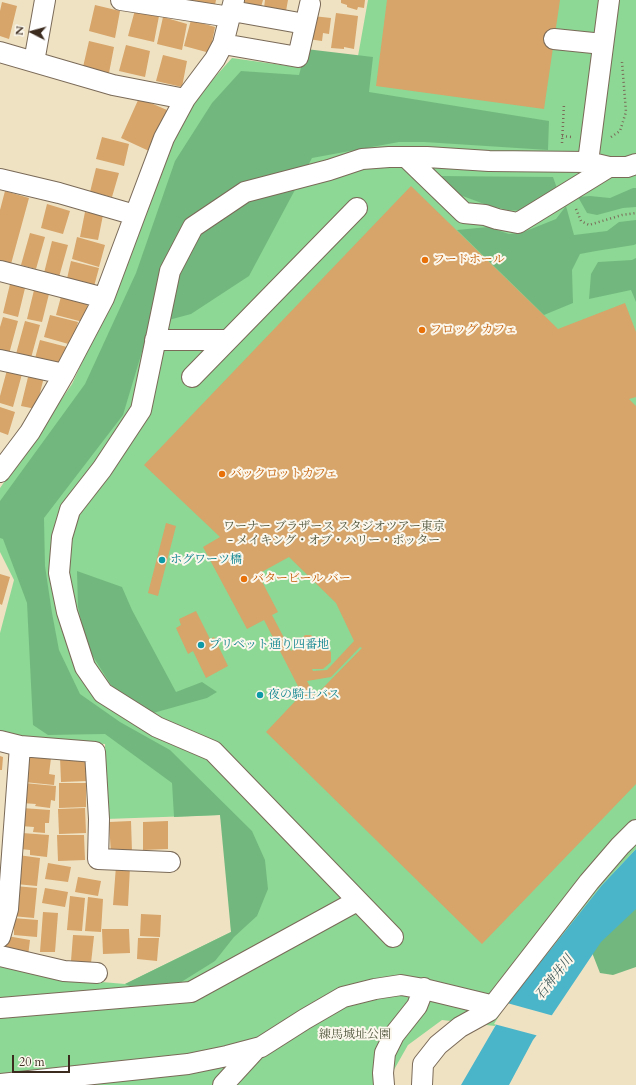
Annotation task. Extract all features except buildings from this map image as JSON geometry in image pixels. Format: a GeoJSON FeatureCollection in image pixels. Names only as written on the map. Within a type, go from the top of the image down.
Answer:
{"type":"FeatureCollection","features":[{"type":"Feature","properties":{"kind":"street"},"geometry":{"type":"LineString","coordinates":[[34,62],[45,0]]}},
{"type":"Feature","properties":{"kind":"street"},"geometry":{"type":"LineString","coordinates":[[121,0],[232,9],[305,24]]}},
{"type":"Feature","properties":{"kind":"street"},"geometry":{"type":"LineString","coordinates":[[588,162],[609,0]]}},
{"type":"Feature","properties":{"kind":"street"},"geometry":{"type":"LineString","coordinates":[[223,44],[298,57],[310,4]]}},
{"type":"Feature","properties":{"kind":"street"},"geometry":{"type":"LineString","coordinates":[[1,468],[30,432],[64,374],[104,298],[164,138],[185,99],[215,59],[223,44],[232,9]]}},
{"type":"Feature","properties":{"kind":"street"},"geometry":{"type":"LineString","coordinates":[[554,39],[603,44]]}},
{"type":"Feature","properties":{"kind":"street"},"geometry":{"type":"LineString","coordinates":[[0,52],[113,85],[185,99]]}},
{"type":"Feature","properties":{"kind":"street"},"geometry":{"type":"LineString","coordinates":[[406,157],[464,213],[485,215],[518,223],[609,167]]}},
{"type":"Feature","properties":{"kind":"street"},"geometry":{"type":"LineString","coordinates":[[393,937],[213,751],[157,727],[103,693],[85,667],[67,612],[59,573],[62,537],[70,510],[102,469],[141,410],[170,271],[193,227],[245,192],[329,170],[362,159],[427,157],[489,161],[588,162],[609,167],[627,167],[636,164]]}},
{"type":"Feature","properties":{"kind":"street"},"geometry":{"type":"LineString","coordinates":[[0,179],[59,193],[135,215]]}},
{"type":"Feature","properties":{"kind":"street"},"geometry":{"type":"LineString","coordinates":[[192,377],[357,208]]}},
{"type":"Feature","properties":{"kind":"street"},"geometry":{"type":"LineString","coordinates":[[0,271],[104,298]]}},
{"type":"Feature","properties":{"kind":"street"},"geometry":{"type":"LineString","coordinates":[[155,340],[228,340]]}},
{"type":"Feature","properties":{"kind":"street"},"geometry":{"type":"LineString","coordinates":[[0,360],[64,374]]}},
{"type":"Feature","properties":{"kind":"street"},"geometry":{"type":"LineString","coordinates":[[0,741],[20,746],[95,752],[99,819],[98,859],[170,862]]}},
{"type":"Feature","properties":{"kind":"street"},"geometry":{"type":"LineString","coordinates":[[0,937],[8,909],[20,746]]}},
{"type":"Feature","properties":{"kind":"street"},"geometry":{"type":"LineString","coordinates":[[422,1085],[423,1064],[438,1045],[460,1027],[489,1011],[589,882],[636,830]]}},
{"type":"Feature","properties":{"kind":"street"},"geometry":{"type":"LineString","coordinates":[[0,1008],[191,992],[357,901]]}},
{"type":"Feature","properties":{"kind":"street"},"geometry":{"type":"LineString","coordinates":[[0,956],[64,971],[97,973]]}},
{"type":"Feature","properties":{"kind":"street"},"geometry":{"type":"LineString","coordinates":[[0,1084],[24,1084],[188,1064],[227,1056],[261,1047],[343,997],[401,985],[424,988],[486,1004]]}},
{"type":"Feature","properties":{"kind":"street"},"geometry":{"type":"LineString","coordinates":[[384,1085],[383,1073],[385,1053],[394,1035],[417,1006],[424,988]]}},
{"type":"Feature","properties":{"kind":"street"},"geometry":{"type":"LineString","coordinates":[[223,1085],[257,1048]]}},
{"type":"Feature","properties":{"kind":"path"},"geometry":{"type":"LineString","coordinates":[[576,208],[581,221],[589,225],[622,215],[636,213]]}},
{"type":"Feature","properties":{"kind":"green space","name":"ワーナー ブラザース スタジオツアー東京 - メイキング・オブ・ハリー・ポッター"},"geometry":{"type":"Polygon","coordinates":[[[368,0],[636,0],[636,849],[602,885],[511,999],[495,1026],[442,1020],[408,1045],[391,1075],[395,1085],[0,1085],[0,962],[78,980],[125,984],[231,932],[227,844],[220,815],[106,819],[105,744],[34,741],[0,732],[0,633],[14,580],[0,552],[0,488],[72,384],[110,302],[149,195],[189,106],[232,58],[303,68],[358,56],[368,0]]]}},
{"type":"Feature","properties":{"kind":"green space"},"geometry":{"type":"Polygon","coordinates":[[[306,49],[373,57],[369,92],[549,121],[548,150],[424,142],[399,142],[312,158],[249,276],[191,314],[150,325],[123,415],[44,518],[45,566],[59,650],[80,694],[120,722],[170,750],[252,831],[265,860],[268,889],[257,916],[234,937],[215,961],[170,989],[139,990],[125,984],[231,932],[220,815],[174,817],[172,783],[105,734],[48,735],[33,725],[27,603],[3,539],[0,538],[0,501],[85,384],[136,273],[175,161],[212,103],[241,71],[299,75],[306,49]]]}},
{"type":"Feature","properties":{"kind":"green space"},"geometry":{"type":"Polygon","coordinates":[[[438,176],[553,177],[558,191],[526,211],[508,210],[487,205],[457,194],[438,176]]]}},
{"type":"Feature","properties":{"kind":"green space"},"geometry":{"type":"Polygon","coordinates":[[[636,188],[636,207],[623,208],[597,215],[587,213],[578,197],[590,196],[610,198],[636,188]]]}},
{"type":"Feature","properties":{"kind":"green space"},"geometry":{"type":"Polygon","coordinates":[[[566,206],[574,235],[607,231],[619,222],[636,220],[636,244],[580,254],[572,270],[573,303],[544,315],[457,230],[488,227],[509,234],[521,233],[556,219],[566,206]]]}},
{"type":"Feature","properties":{"kind":"green space"},"geometry":{"type":"Polygon","coordinates":[[[636,258],[636,302],[631,290],[589,299],[591,274],[598,262],[632,260],[636,258]]]}},
{"type":"Feature","properties":{"kind":"green space"},"geometry":{"type":"Polygon","coordinates":[[[77,571],[122,587],[132,610],[176,692],[202,682],[217,692],[207,698],[146,715],[111,685],[87,647],[78,607],[77,571]]]}},
{"type":"Feature","properties":{"kind":"green space"},"geometry":{"type":"Polygon","coordinates":[[[636,895],[636,967],[613,975],[600,973],[589,945],[636,895]]]}},
{"type":"Feature","properties":{"kind":"water","name":"石神井川"},"geometry":{"type":"Polygon","coordinates":[[[636,849],[636,909],[601,942],[552,1015],[533,1040],[509,1085],[461,1085],[511,999],[602,885],[636,849]]]}},
{"type":"Feature","properties":{"kind":"pier"},"geometry":{"type":"Polygon","coordinates":[[[507,1003],[554,1016],[539,1036],[494,1024],[507,1003]]]}},
{"type":"Feature","properties":{"kind":"place","name":"フードホール"},"geometry":{"type":"Point","coordinates":[425,260]}},
{"type":"Feature","properties":{"kind":"place","name":"フロッグ カフェ"},"geometry":{"type":"Point","coordinates":[422,330]}},
{"type":"Feature","properties":{"kind":"place","name":"バックロットカフェ"},"geometry":{"type":"Point","coordinates":[222,474]}},
{"type":"Feature","properties":{"kind":"place","name":"ホグワーツ橋"},"geometry":{"type":"Point","coordinates":[162,560]}},
{"type":"Feature","properties":{"kind":"place","name":"バタービール バー"},"geometry":{"type":"Point","coordinates":[244,579]}},
{"type":"Feature","properties":{"kind":"place","name":"プリベット通り四番地"},"geometry":{"type":"Point","coordinates":[201,645]}},
{"type":"Feature","properties":{"kind":"place","name":"夜の騎士バス"},"geometry":{"type":"Point","coordinates":[260,695]}},
{"type":"Feature","properties":{"kind":"park label","name":"練馬城址公園"},"geometry":{"type":"Point","coordinates":[355,1035]}}]}
